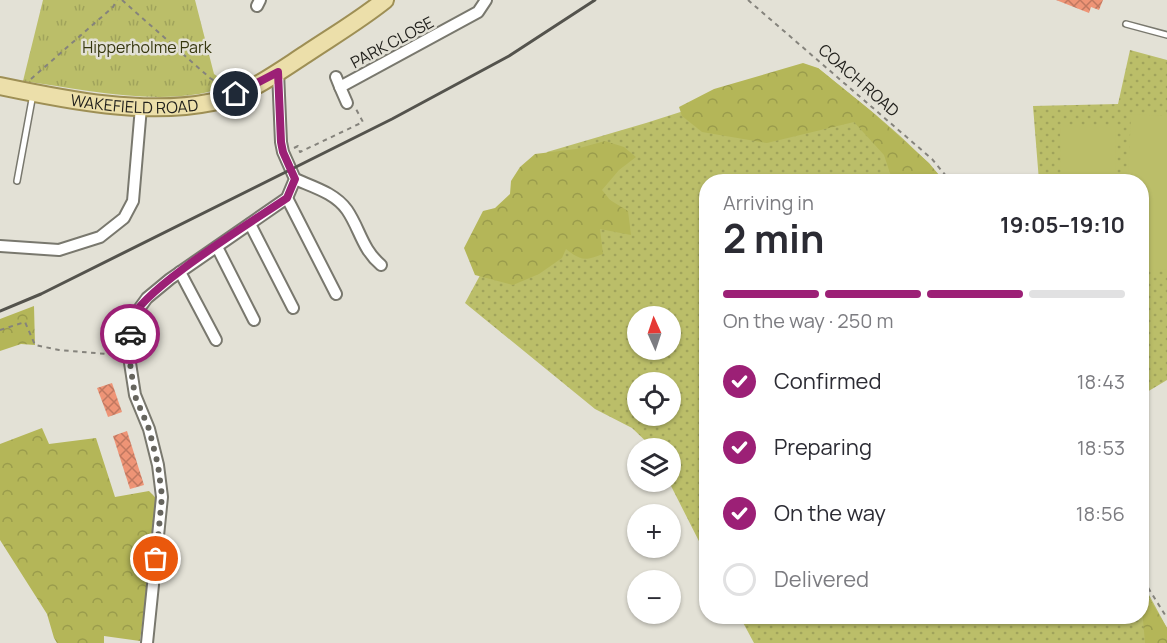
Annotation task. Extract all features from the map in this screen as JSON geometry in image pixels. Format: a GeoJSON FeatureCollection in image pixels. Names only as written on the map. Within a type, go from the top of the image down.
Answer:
{"type":"FeatureCollection","features":[{"type":"Feature","properties":{"kind":"main road","name":"WAKEFIELD ROAD"},"geometry":{"type":"LineString","coordinates":[[0,86],[141,107],[176,107],[215,102],[236,94],[278,72],[385,0]]}},
{"type":"Feature","properties":{"kind":"street","name":"PARK CLOSE"},"geometry":{"type":"LineString","coordinates":[[347,103],[338,82],[478,12],[486,0]]}},
{"type":"Feature","properties":{"kind":"street"},"geometry":{"type":"LineString","coordinates":[[278,72],[281,142],[295,179],[331,195],[346,209],[371,256],[381,265]]}},
{"type":"Feature","properties":{"kind":"street"},"geometry":{"type":"LineString","coordinates":[[0,246],[59,250],[100,237],[124,218],[133,201],[141,107]]}},
{"type":"Feature","properties":{"kind":"street"},"geometry":{"type":"LineString","coordinates":[[147,643],[162,496],[158,465],[149,429],[135,396],[129,354],[131,320],[147,298],[180,272],[287,198],[295,179]]}},
{"type":"Feature","properties":{"kind":"street"},"geometry":{"type":"LineString","coordinates":[[287,198],[336,294]]}},
{"type":"Feature","properties":{"kind":"street"},"geometry":{"type":"LineString","coordinates":[[250,224],[293,308]]}},
{"type":"Feature","properties":{"kind":"street"},"geometry":{"type":"LineString","coordinates":[[217,247],[255,320]]}},
{"type":"Feature","properties":{"kind":"street"},"geometry":{"type":"LineString","coordinates":[[180,272],[216,340]]}},
{"type":"Feature","properties":{"kind":"lane"},"geometry":{"type":"LineString","coordinates":[[1126,24],[1167,35]]}},
{"type":"Feature","properties":{"kind":"lane"},"geometry":{"type":"LineString","coordinates":[[17,181],[26,91]]}},
{"type":"Feature","properties":{"kind":"path"},"geometry":{"type":"LineString","coordinates":[[26,91],[113,7],[117,0]]}},
{"type":"Feature","properties":{"kind":"path"},"geometry":{"type":"LineString","coordinates":[[122,0],[210,78],[236,94]]}},
{"type":"Feature","properties":{"kind":"path","name":"COACH ROAD"},"geometry":{"type":"LineString","coordinates":[[748,0],[932,159],[944,174]]}},
{"type":"Feature","properties":{"kind":"path"},"geometry":{"type":"LineString","coordinates":[[283,152],[298,146],[300,152],[363,122],[354,105],[347,103]]}},
{"type":"Feature","properties":{"kind":"path"},"geometry":{"type":"LineString","coordinates":[[0,330],[25,322],[35,345],[58,350],[129,354]]}},
{"type":"Feature","properties":{"kind":"path"},"geometry":{"type":"LineString","coordinates":[[1149,589],[1167,618]]}},
{"type":"Feature","properties":{"kind":"green space","name":"Hipperholme Park"},"geometry":{"type":"Polygon","coordinates":[[[43,0],[195,0],[214,74],[230,85],[199,94],[155,97],[111,94],[23,81],[43,0]]]}},
{"type":"Feature","properties":{"kind":"green space"},"geometry":{"type":"Polygon","coordinates":[[[1130,50],[1167,60],[1167,380],[1149,391],[1149,174],[1038,174],[1033,106],[1118,104],[1130,50]]]}},
{"type":"Feature","properties":{"kind":"green space"},"geometry":{"type":"Polygon","coordinates":[[[803,63],[818,68],[871,111],[938,174],[890,174],[884,155],[854,122],[767,143],[702,132],[682,116],[679,107],[714,89],[803,63]]]}},
{"type":"Feature","properties":{"kind":"green space"},"geometry":{"type":"Polygon","coordinates":[[[818,68],[900,136],[938,174],[699,174],[699,541],[674,492],[681,492],[681,438],[642,438],[628,426],[681,426],[681,372],[627,372],[627,425],[595,409],[465,303],[547,152],[818,68]]]}},
{"type":"Feature","properties":{"kind":"green space"},"geometry":{"type":"Polygon","coordinates":[[[1131,114],[1167,116],[1167,270],[1149,269],[1149,174],[1128,174],[1131,114]]]}},
{"type":"Feature","properties":{"kind":"green space"},"geometry":{"type":"Polygon","coordinates":[[[1060,127],[1115,127],[1116,174],[1061,174],[1060,127]]]}},
{"type":"Feature","properties":{"kind":"green space"},"geometry":{"type":"Polygon","coordinates":[[[605,141],[624,147],[636,157],[619,170],[602,190],[610,200],[628,211],[631,235],[600,229],[603,254],[583,259],[566,249],[562,258],[539,274],[513,285],[475,275],[464,248],[483,211],[495,208],[510,194],[511,181],[520,167],[535,154],[576,149],[605,141]]]}},
{"type":"Feature","properties":{"kind":"green space"},"geometry":{"type":"Polygon","coordinates":[[[34,306],[35,345],[21,344],[0,351],[0,319],[34,306]]]}},
{"type":"Feature","properties":{"kind":"green space"},"geometry":{"type":"Polygon","coordinates":[[[42,428],[49,444],[96,438],[115,497],[149,491],[158,500],[140,641],[104,636],[104,643],[57,643],[47,614],[0,540],[0,444],[42,428]]]}},
{"type":"Feature","properties":{"kind":"green space"},"geometry":{"type":"Polygon","coordinates":[[[1149,595],[1167,628],[1167,643],[754,643],[744,624],[1149,624],[1149,595]]]}},
{"type":"Feature","properties":{"kind":"green space"},"geometry":{"type":"Polygon","coordinates":[[[1149,598],[1167,628],[1167,643],[1145,643],[1143,624],[1149,624],[1149,598]]]}},
{"type":"Feature","properties":{"kind":"building"},"geometry":{"type":"Polygon","coordinates":[[[1056,0],[1103,0],[1099,10],[1091,7],[1089,13],[1056,0]]]}},
{"type":"Feature","properties":{"kind":"building"},"geometry":{"type":"Polygon","coordinates":[[[112,383],[122,412],[108,417],[97,388],[112,383]]]}},
{"type":"Feature","properties":{"kind":"building"},"geometry":{"type":"Polygon","coordinates":[[[127,431],[144,485],[130,489],[113,436],[127,431]]]}},
{"type":"Feature","properties":{"kind":"railway"},"geometry":{"type":"LineString","coordinates":[[0,311],[41,294],[392,119],[509,56],[595,0]]}},
{"type":"Feature","properties":{"kind":"way so far"},"geometry":{"type":"LineString","coordinates":[[130,334],[128,350],[135,396],[149,429],[158,465],[162,496],[156,559]]}},
{"type":"Feature","properties":{"kind":"route"},"geometry":{"type":"LineString","coordinates":[[130,334],[131,320],[147,298],[170,279],[287,198],[295,179],[281,142],[278,72],[236,94]]}}]}
